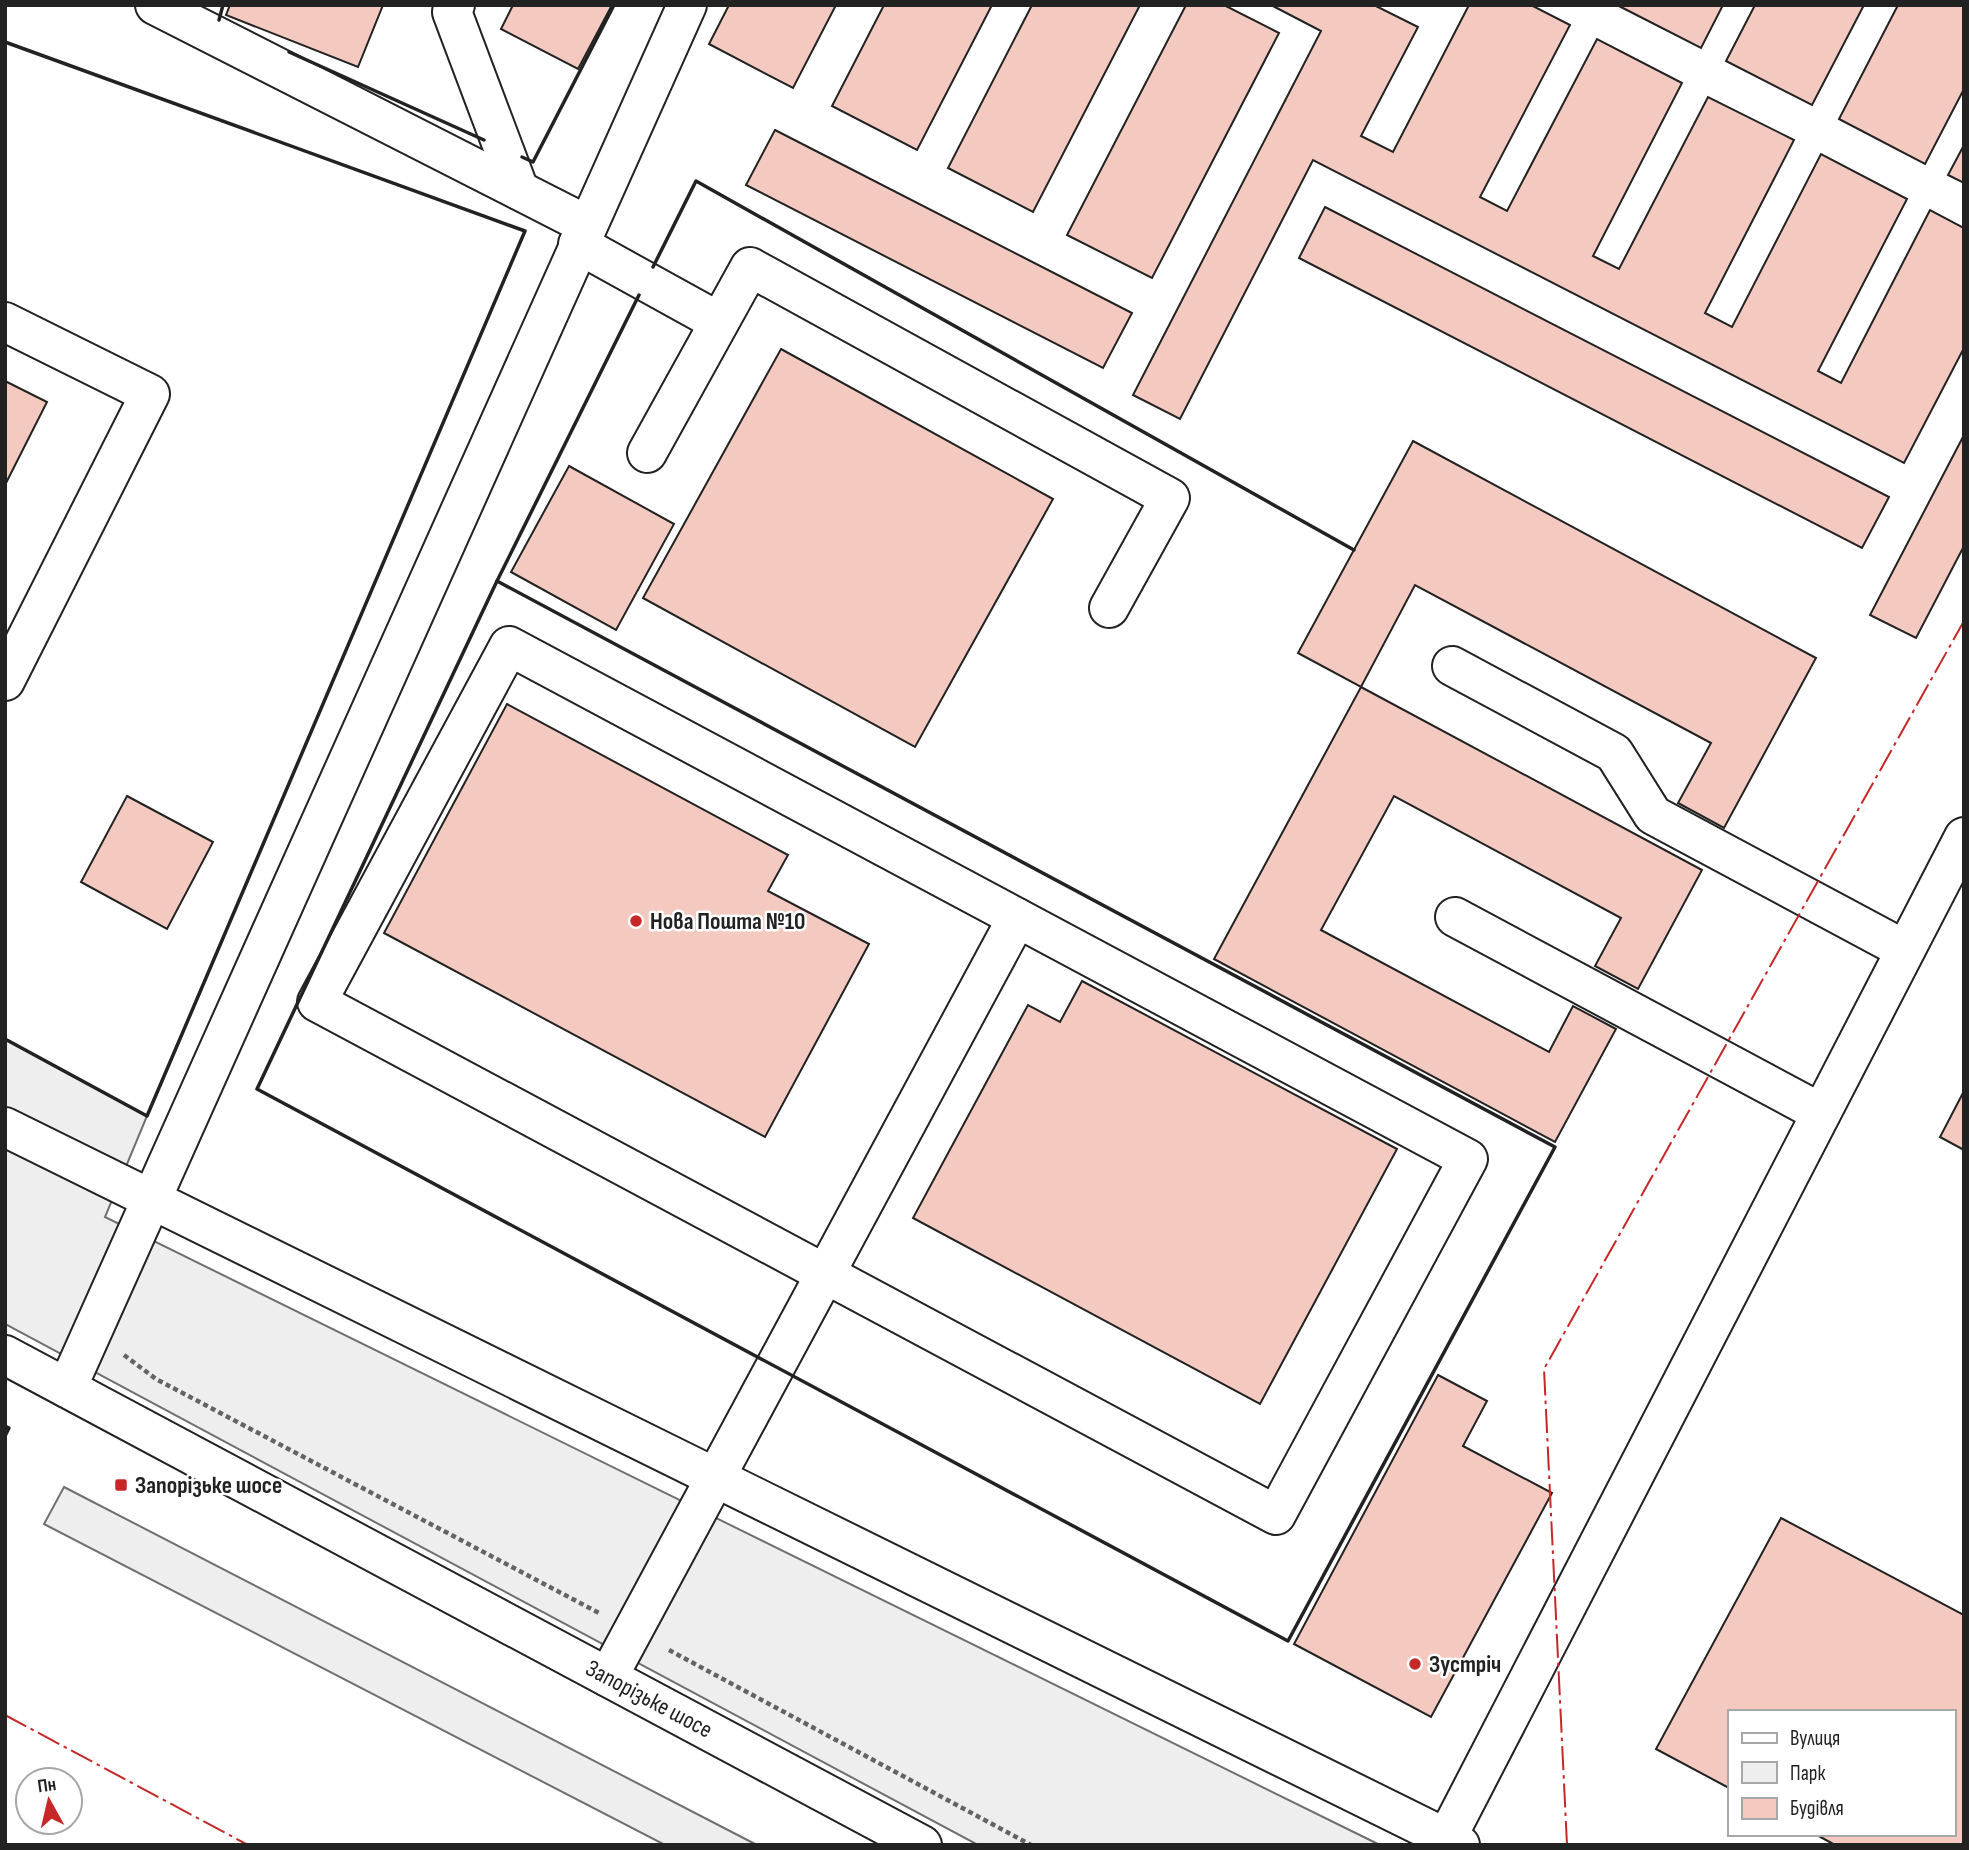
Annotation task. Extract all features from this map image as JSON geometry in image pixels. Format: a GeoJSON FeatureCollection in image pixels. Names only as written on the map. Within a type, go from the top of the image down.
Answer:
{"type":"FeatureCollection","features":[{"type":"Feature","properties":{"kind":"street"},"geometry":{"type":"LineString","coordinates":[[155,5],[519,190],[719,322]]}},
{"type":"Feature","properties":{"kind":"street"},"geometry":{"type":"LineString","coordinates":[[455,5],[452,12],[519,190]]}},
{"type":"Feature","properties":{"kind":"street"},"geometry":{"type":"LineString","coordinates":[[67,1388],[687,5]]}},
{"type":"Feature","properties":{"kind":"street"},"geometry":{"type":"LineString","coordinates":[[647,453],[750,267],[1170,498],[1109,608]]}},
{"type":"Feature","properties":{"kind":"street"},"geometry":{"type":"LineString","coordinates":[[5,322],[150,394],[5,681]]}},
{"type":"Feature","properties":{"kind":"street"},"geometry":{"type":"LineString","coordinates":[[509,646],[1017,918],[1468,1159],[1276,1515],[317,1002],[509,646]]}},
{"type":"Feature","properties":{"kind":"street"},"geometry":{"type":"LineString","coordinates":[[1452,666],[1615,753],[1653,815],[1905,950]]}},
{"type":"Feature","properties":{"kind":"street"},"geometry":{"type":"LineString","coordinates":[[5,1127],[1450,1842],[1964,836]]}},
{"type":"Feature","properties":{"kind":"street"},"geometry":{"type":"LineString","coordinates":[[1455,917],[1821,1113]]}},
{"type":"Feature","properties":{"kind":"street"},"geometry":{"type":"LineString","coordinates":[[608,1677],[1017,918]]}},
{"type":"Feature","properties":{"kind":"street","name":"Запорізьке шосе"},"geometry":{"type":"LineString","coordinates":[[5,1354],[922,1845]]}},
{"type":"Feature","properties":{"kind":"path"},"geometry":{"type":"LineString","coordinates":[[92,1332],[156,1379],[1031,1845]]}},
{"type":"Feature","properties":{"kind":"green space"},"geometry":{"type":"Polygon","coordinates":[[[5,1039],[147,1116],[105,1217],[1380,1845],[978,1845],[5,1324],[5,1039]]]}},
{"type":"Feature","properties":{"kind":"green space"},"geometry":{"type":"Polygon","coordinates":[[[64,1487],[757,1845],[665,1845],[44,1524],[64,1487]]]}},
{"type":"Feature","properties":{"kind":"building"},"geometry":{"type":"Polygon","coordinates":[[[230,5],[383,5],[358,67],[226,15],[230,5]]]}},
{"type":"Feature","properties":{"kind":"building"},"geometry":{"type":"Polygon","coordinates":[[[513,5],[612,5],[578,69],[501,29],[513,5]]]}},
{"type":"Feature","properties":{"kind":"building"},"geometry":{"type":"Polygon","coordinates":[[[729,5],[836,5],[793,88],[709,44],[729,5]]]}},
{"type":"Feature","properties":{"kind":"building"},"geometry":{"type":"Polygon","coordinates":[[[884,5],[992,5],[917,150],[832,106],[884,5]]]}},
{"type":"Feature","properties":{"kind":"building"},"geometry":{"type":"Polygon","coordinates":[[[1032,5],[1140,5],[1033,212],[948,168],[1032,5]]]}},
{"type":"Feature","properties":{"kind":"building"},"geometry":{"type":"Polygon","coordinates":[[[1186,5],[1224,5],[1279,33],[1152,278],[1067,235],[1186,5]]]}},
{"type":"Feature","properties":{"kind":"building"},"geometry":{"type":"Polygon","coordinates":[[[1271,5],[1374,5],[1418,27],[1361,136],[1393,152],[1469,5],[1531,5],[1570,25],[1480,197],[1507,211],[1597,39],[1682,83],[1593,256],[1619,269],[1708,97],[1794,140],[1705,313],[1732,327],[1821,154],[1907,199],[1818,371],[1841,383],[1930,210],[1964,228],[1964,348],[1904,463],[1313,160],[1180,419],[1133,395],[1321,31],[1271,5]]]}},
{"type":"Feature","properties":{"kind":"building"},"geometry":{"type":"Polygon","coordinates":[[[1617,5],[1723,5],[1701,48],[1617,5]]]}},
{"type":"Feature","properties":{"kind":"building"},"geometry":{"type":"Polygon","coordinates":[[[1755,5],[1864,5],[1812,105],[1726,61],[1755,5]]]}},
{"type":"Feature","properties":{"kind":"building"},"geometry":{"type":"Polygon","coordinates":[[[1898,5],[1964,5],[1964,89],[1925,164],[1839,119],[1898,5]]]}},
{"type":"Feature","properties":{"kind":"building"},"geometry":{"type":"Polygon","coordinates":[[[775,130],[1132,313],[1103,368],[746,185],[775,130]]]}},
{"type":"Feature","properties":{"kind":"building"},"geometry":{"type":"Polygon","coordinates":[[[1964,145],[1964,183],[1948,175],[1964,145]]]}},
{"type":"Feature","properties":{"kind":"building"},"geometry":{"type":"Polygon","coordinates":[[[1325,207],[1889,497],[1862,548],[1299,258],[1325,207]]]}},
{"type":"Feature","properties":{"kind":"building"},"geometry":{"type":"Polygon","coordinates":[[[781,349],[1053,499],[915,747],[643,598],[781,349]]]}},
{"type":"Feature","properties":{"kind":"building"},"geometry":{"type":"Polygon","coordinates":[[[5,381],[47,402],[5,485],[5,381]]]}},
{"type":"Feature","properties":{"kind":"building"},"geometry":{"type":"Polygon","coordinates":[[[1964,435],[1964,546],[1916,638],[1870,615],[1964,435]]]}},
{"type":"Feature","properties":{"kind":"building"},"geometry":{"type":"Polygon","coordinates":[[[1413,441],[1816,658],[1724,828],[1678,803],[1711,743],[1415,585],[1361,687],[1298,653],[1413,441]]]}},
{"type":"Feature","properties":{"kind":"building"},"geometry":{"type":"Polygon","coordinates":[[[569,466],[674,524],[616,630],[511,572],[569,466]]]}},
{"type":"Feature","properties":{"kind":"building"},"geometry":{"type":"Polygon","coordinates":[[[1361,687],[1702,870],[1638,989],[1595,966],[1621,918],[1394,796],[1321,930],[1549,1052],[1573,1006],[1616,1029],[1555,1142],[1214,959],[1361,687]]]}},
{"type":"Feature","properties":{"kind":"building"},"geometry":{"type":"Polygon","coordinates":[[[507,704],[788,855],[768,891],[869,944],[765,1137],[384,933],[507,704]]]}},
{"type":"Feature","properties":{"kind":"building"},"geometry":{"type":"Polygon","coordinates":[[[127,796],[213,842],[167,929],[81,882],[127,796]]]}},
{"type":"Feature","properties":{"kind":"building"},"geometry":{"type":"Polygon","coordinates":[[[1082,981],[1397,1149],[1260,1404],[913,1218],[1028,1005],[1060,1022],[1082,981]]]}},
{"type":"Feature","properties":{"kind":"building"},"geometry":{"type":"Polygon","coordinates":[[[1964,1091],[1964,1150],[1940,1137],[1964,1091]]]}},
{"type":"Feature","properties":{"kind":"building"},"geometry":{"type":"Polygon","coordinates":[[[1438,1375],[1487,1401],[1463,1446],[1552,1493],[1431,1717],[1294,1644],[1438,1375]]]}},
{"type":"Feature","properties":{"kind":"building"},"geometry":{"type":"Polygon","coordinates":[[[1781,1518],[1964,1615],[1964,1845],[1835,1845],[1819,1836],[1955,1836],[1955,1710],[1728,1710],[1728,1787],[1656,1749],[1781,1518]]]}},
{"type":"Feature","properties":{"kind":"wall"},"geometry":{"type":"LineString","coordinates":[[219,20],[223,5]]}},
{"type":"Feature","properties":{"kind":"wall"},"geometry":{"type":"LineString","coordinates":[[522,157],[533,162],[614,5]]}},
{"type":"Feature","properties":{"kind":"wall"},"geometry":{"type":"LineString","coordinates":[[5,42],[525,231],[147,1116],[5,1039]]}},
{"type":"Feature","properties":{"kind":"wall"},"geometry":{"type":"LineString","coordinates":[[289,52],[484,140]]}},
{"type":"Feature","properties":{"kind":"wall"},"geometry":{"type":"LineString","coordinates":[[653,267],[696,181],[1354,550]]}},
{"type":"Feature","properties":{"kind":"wall"},"geometry":{"type":"LineString","coordinates":[[497,581],[639,295]]}},
{"type":"Feature","properties":{"kind":"wall"},"geometry":{"type":"LineString","coordinates":[[497,581],[1555,1147],[1288,1641],[257,1089],[497,581]]}},
{"type":"Feature","properties":{"kind":"wall"},"geometry":{"type":"LineString","coordinates":[[5,1426],[9,1428],[5,1436]]}},
{"type":"Feature","properties":{"kind":"power"},"geometry":{"type":"LineString","coordinates":[[1567,1845],[1544,1369],[1964,621]]}},
{"type":"Feature","properties":{"kind":"power"},"geometry":{"type":"LineString","coordinates":[[5,1715],[248,1845]]}},
{"type":"Feature","properties":{"kind":"place","name":"Нова Пошта №10"},"geometry":{"type":"Point","coordinates":[636,921]}},
{"type":"Feature","properties":{"kind":"place","name":"Запорізьке шосе"},"geometry":{"type":"Point","coordinates":[121,1485]}},
{"type":"Feature","properties":{"kind":"place","name":"Зустріч"},"geometry":{"type":"Point","coordinates":[1415,1664]}}]}
